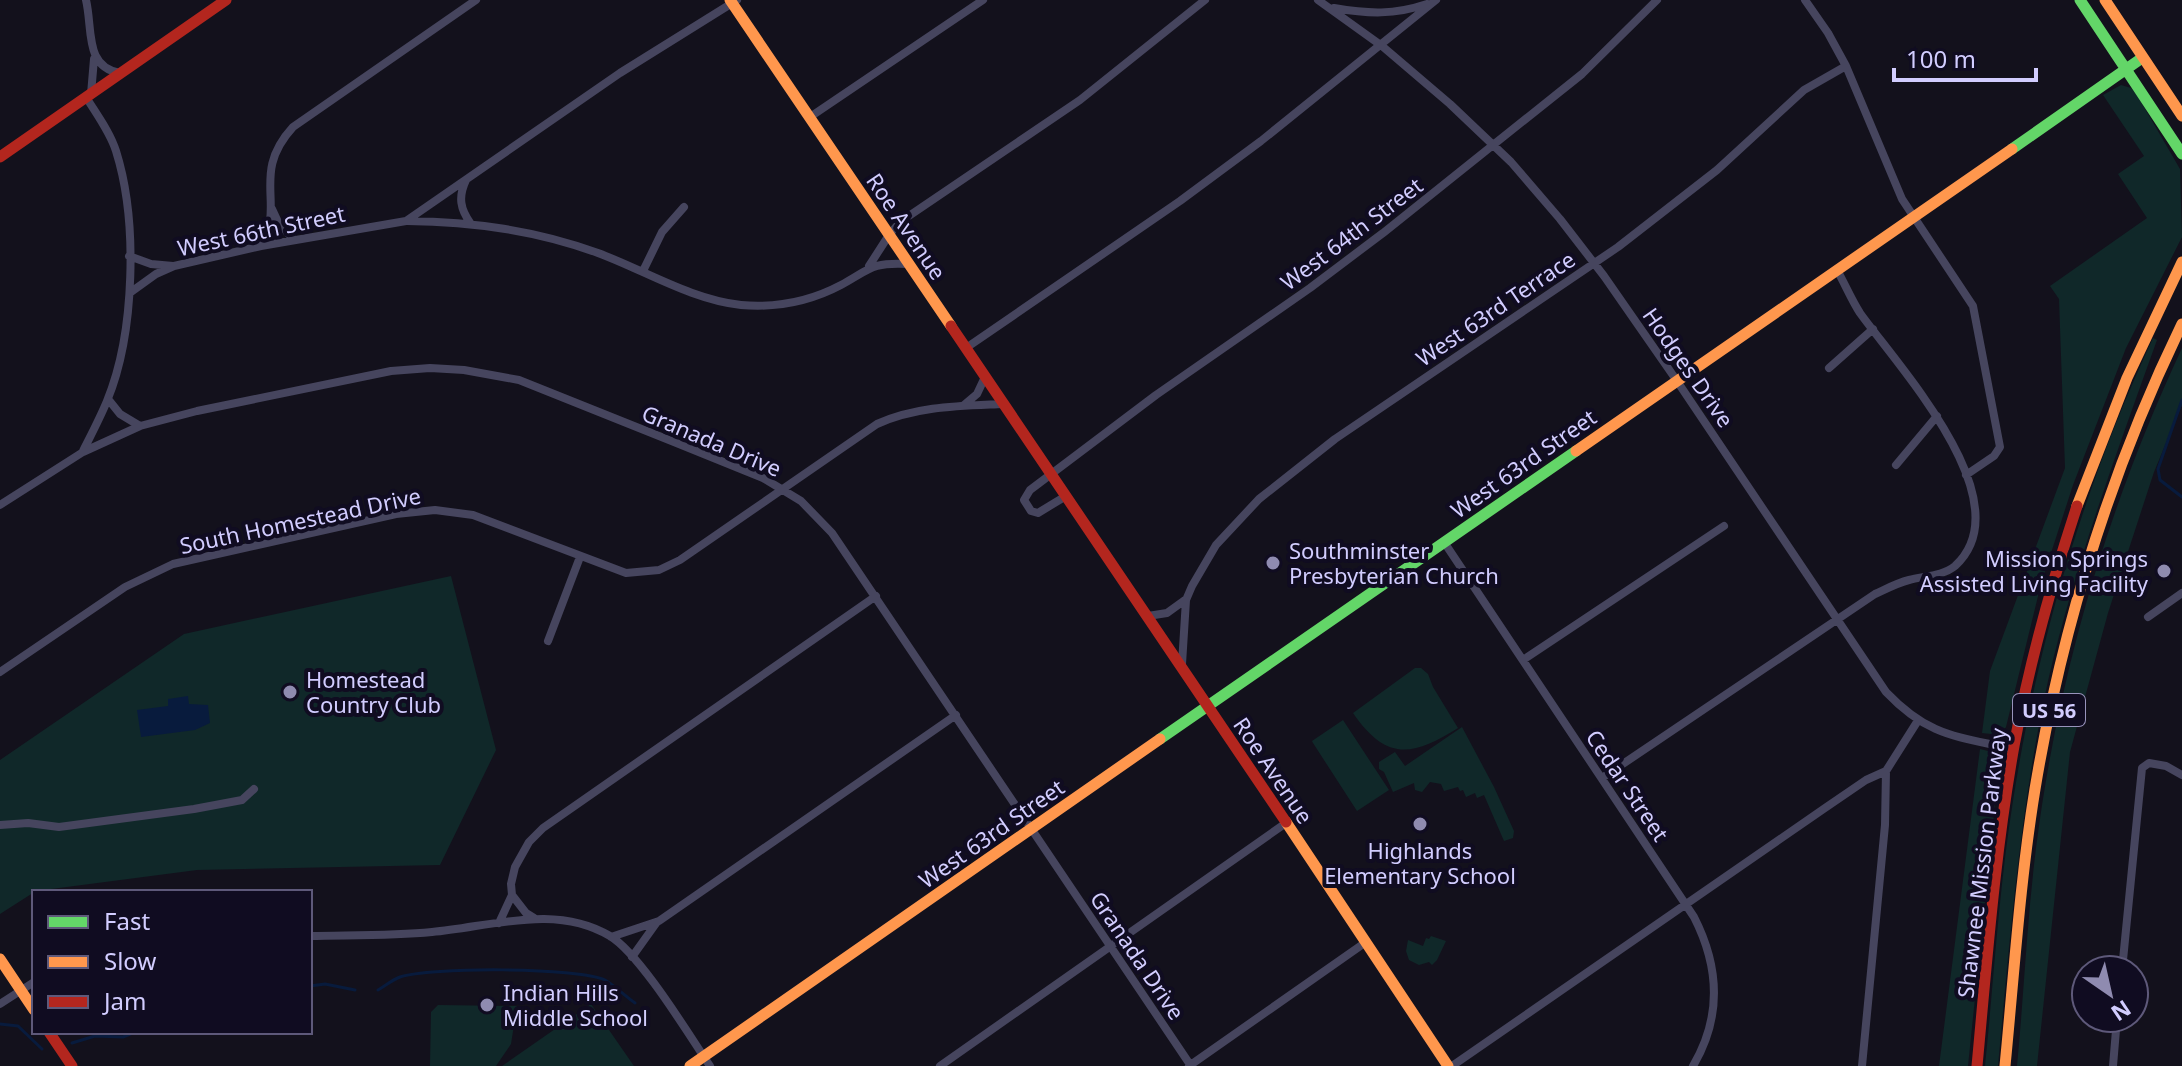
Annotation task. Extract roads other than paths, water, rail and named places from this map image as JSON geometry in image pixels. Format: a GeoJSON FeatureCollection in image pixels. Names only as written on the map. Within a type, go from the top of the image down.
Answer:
{"type":"FeatureCollection","features":[{"type":"Feature","properties":{"kind":"main road"},"geometry":{"type":"LineString","coordinates":[[0,157],[213,5],[226,0]]}},
{"type":"Feature","properties":{"kind":"main road"},"geometry":{"type":"LineString","coordinates":[[2080,0],[2182,154]]}},
{"type":"Feature","properties":{"kind":"main road"},"geometry":{"type":"LineString","coordinates":[[2105,0],[2182,116]]}},
{"type":"Feature","properties":{"kind":"main road","name":"Roe Avenue"},"geometry":{"type":"LineString","coordinates":[[733,1],[1450,1066]]}},
{"type":"Feature","properties":{"kind":"main road","name":"West 63rd Street"},"geometry":{"type":"LineString","coordinates":[[690,1066],[707,1061],[1207,705],[2142,58]]}},
{"type":"Feature","properties":{"kind":"main road","name":"Shawnee Mission Parkway"},"geometry":{"type":"LineString","coordinates":[[1977,1066],[1995,873],[2013,749],[2053,579],[2116,401],[2182,262]]}},
{"type":"Feature","properties":{"kind":"main road","name":"Shawnee Mission Parkway"},"geometry":{"type":"LineString","coordinates":[[2005,1066],[2030,823],[2040,754],[2058,672],[2085,570],[2121,464],[2182,324]]}},
{"type":"Feature","properties":{"kind":"main road"},"geometry":{"type":"LineString","coordinates":[[0,959],[32,1007]]}},
{"type":"Feature","properties":{"kind":"main road"},"geometry":{"type":"LineString","coordinates":[[50,1034],[72,1066]]}},
{"type":"Feature","properties":{"kind":"street"},"geometry":{"type":"LineString","coordinates":[[0,505],[83,452],[108,399],[131,292],[123,184],[115,149],[89,96],[94,58],[86,0]]}},
{"type":"Feature","properties":{"kind":"street"},"geometry":{"type":"LineString","coordinates":[[261,246],[270,222],[270,166],[275,151],[293,127],[476,0]]}},
{"type":"Feature","properties":{"kind":"street"},"geometry":{"type":"LineString","coordinates":[[810,117],[983,0]]}},
{"type":"Feature","properties":{"kind":"street"},"geometry":{"type":"LineString","coordinates":[[406,221],[471,224],[533,233],[570,243],[713,299],[738,304],[769,306],[814,297],[841,285],[869,266],[900,222],[1092,91],[1205,0]]}},
{"type":"Feature","properties":{"kind":"street","name":"Hodges Drive"},"geometry":{"type":"LineString","coordinates":[[1318,0],[1382,46],[1494,145],[1551,208],[1677,381],[1886,692],[1917,722],[1942,733],[2013,749]]}},
{"type":"Feature","properties":{"kind":"street"},"geometry":{"type":"LineString","coordinates":[[1330,7],[1356,12],[1402,13],[1436,0]]}},
{"type":"Feature","properties":{"kind":"street"},"geometry":{"type":"LineString","coordinates":[[966,348],[1180,201],[1382,46],[1436,0]]}},
{"type":"Feature","properties":{"kind":"street","name":"West 64th Street"},"geometry":{"type":"LineString","coordinates":[[1051,474],[1156,395],[1334,270],[1494,145],[1582,74],[1657,0]]}},
{"type":"Feature","properties":{"kind":"street"},"geometry":{"type":"LineString","coordinates":[[1805,0],[1846,66],[1902,199],[1973,306],[2000,447],[1994,456],[1966,475]]}},
{"type":"Feature","properties":{"kind":"street","name":"West 66th Street"},"geometry":{"type":"LineString","coordinates":[[131,292],[156,274],[174,266],[261,246],[406,221],[620,73],[733,1]]}},
{"type":"Feature","properties":{"kind":"street"},"geometry":{"type":"LineString","coordinates":[[94,58],[105,69],[121,73]]}},
{"type":"Feature","properties":{"kind":"street","name":"West 63rd Terrace"},"geometry":{"type":"LineString","coordinates":[[1182,665],[1186,600],[1216,545],[1259,499],[1335,439],[1594,263],[1681,199],[1804,90],[1846,66]]}},
{"type":"Feature","properties":{"kind":"street"},"geometry":{"type":"LineString","coordinates":[[467,180],[461,191],[460,204],[471,224]]}},
{"type":"Feature","properties":{"kind":"street"},"geometry":{"type":"LineString","coordinates":[[271,205],[278,222],[294,240]]}},
{"type":"Feature","properties":{"kind":"street"},"geometry":{"type":"LineString","coordinates":[[643,271],[662,232],[684,207]]}},
{"type":"Feature","properties":{"kind":"street"},"geometry":{"type":"LineString","coordinates":[[129,256],[151,264],[174,266]]}},
{"type":"Feature","properties":{"kind":"street"},"geometry":{"type":"LineString","coordinates":[[869,266],[908,264]]}},
{"type":"Feature","properties":{"kind":"street"},"geometry":{"type":"LineString","coordinates":[[1602,778],[1893,585],[1940,574],[1955,566],[1968,546],[1975,528],[1975,502],[1966,475],[1937,416],[1852,300],[1837,270]]}},
{"type":"Feature","properties":{"kind":"street"},"geometry":{"type":"LineString","coordinates":[[1829,368],[1873,329]]}},
{"type":"Feature","properties":{"kind":"street","name":"Granada Drive"},"geometry":{"type":"LineString","coordinates":[[83,452],[140,426],[197,411],[391,371],[430,368],[494,374],[544,389],[763,478],[801,501],[832,533],[1190,1066]]}},
{"type":"Feature","properties":{"kind":"street"},"geometry":{"type":"LineString","coordinates":[[963,406],[977,395],[985,377]]}},
{"type":"Feature","properties":{"kind":"street"},"geometry":{"type":"LineString","coordinates":[[108,399],[120,414],[140,426]]}},
{"type":"Feature","properties":{"kind":"street","name":"South Homestead Drive"},"geometry":{"type":"LineString","coordinates":[[0,672],[125,587],[173,564],[396,514],[435,510],[473,515],[626,573],[659,570],[680,560],[877,424],[907,412],[1003,404]]}},
{"type":"Feature","properties":{"kind":"street"},"geometry":{"type":"LineString","coordinates":[[1896,465],[1937,416]]}},
{"type":"Feature","properties":{"kind":"street"},"geometry":{"type":"LineString","coordinates":[[1051,474],[1025,495],[1027,508],[1034,513],[1042,512],[1066,496]]}},
{"type":"Feature","properties":{"kind":"street"},"geometry":{"type":"LineString","coordinates":[[1523,660],[1724,526]]}},
{"type":"Feature","properties":{"kind":"street","name":"Cedar Street"},"geometry":{"type":"LineString","coordinates":[[1444,542],[1685,904],[1708,949],[1715,989],[1710,1028],[1693,1066]]}},
{"type":"Feature","properties":{"kind":"street"},"geometry":{"type":"LineString","coordinates":[[548,641],[580,557]]}},
{"type":"Feature","properties":{"kind":"street"},"geometry":{"type":"LineString","coordinates":[[2148,617],[2182,593]]}},
{"type":"Feature","properties":{"kind":"street"},"geometry":{"type":"LineString","coordinates":[[499,923],[512,895],[515,867],[529,842],[543,828],[876,596]]}},
{"type":"Feature","properties":{"kind":"street"},"geometry":{"type":"LineString","coordinates":[[1148,616],[1167,613],[1186,600]]}},
{"type":"Feature","properties":{"kind":"street"},"geometry":{"type":"LineString","coordinates":[[611,937],[659,921],[956,715]]}},
{"type":"Feature","properties":{"kind":"street"},"geometry":{"type":"LineString","coordinates":[[1862,1066],[1885,825],[1886,771],[1917,722]]}},
{"type":"Feature","properties":{"kind":"street"},"geometry":{"type":"LineString","coordinates":[[2124,954],[2142,768],[2149,763],[2166,766],[2182,775]]}},
{"type":"Feature","properties":{"kind":"street"},"geometry":{"type":"LineString","coordinates":[[1450,1066],[1866,780],[1886,771]]}},
{"type":"Feature","properties":{"kind":"street"},"geometry":{"type":"LineString","coordinates":[[0,825],[28,823],[59,827],[194,809],[242,800],[254,789]]}},
{"type":"Feature","properties":{"kind":"street"},"geometry":{"type":"LineString","coordinates":[[940,1066],[1286,823]]}},
{"type":"Feature","properties":{"kind":"street"},"geometry":{"type":"LineString","coordinates":[[512,895],[526,913],[535,918]]}},
{"type":"Feature","properties":{"kind":"street"},"geometry":{"type":"LineString","coordinates":[[312,936],[421,933],[535,918],[564,921],[611,937],[632,957],[707,1061]]}},
{"type":"Feature","properties":{"kind":"street"},"geometry":{"type":"LineString","coordinates":[[632,957],[659,921]]}},
{"type":"Feature","properties":{"kind":"street"},"geometry":{"type":"LineString","coordinates":[[1190,1066],[1366,942]]}},
{"type":"Feature","properties":{"kind":"street"},"geometry":{"type":"LineString","coordinates":[[0,1004],[32,983]]}},
{"type":"Feature","properties":{"kind":"street"},"geometry":{"type":"LineString","coordinates":[[2113,1066],[2116,1034]]}},
{"type":"Feature","properties":{"kind":"water"},"geometry":{"type":"Polygon","coordinates":[[[188,696],[189,704],[208,705],[210,723],[195,730],[141,737],[137,710],[168,706],[168,699],[188,696]]]}},
{"type":"Feature","properties":{"kind":"waterway"},"geometry":{"type":"LineString","coordinates":[[2182,400],[2158,469],[2160,480],[2182,497]]}},
{"type":"Feature","properties":{"kind":"waterway"},"geometry":{"type":"LineString","coordinates":[[378,990],[397,978],[440,971],[536,971],[605,980],[635,1003]]}},
{"type":"Feature","properties":{"kind":"waterway"},"geometry":{"type":"LineString","coordinates":[[312,986],[325,984],[355,990]]}},
{"type":"Feature","properties":{"kind":"waterway"},"geometry":{"type":"LineString","coordinates":[[0,1024],[18,1026],[42,1049]]}},
{"type":"Feature","properties":{"kind":"waterway"},"geometry":{"type":"LineString","coordinates":[[72,1043],[95,1036],[123,1037],[130,1034]]}},
{"type":"Feature","properties":{"kind":"place","name":"Southminster Presbyterian Church"},"geometry":{"type":"Point","coordinates":[1273,563]}},
{"type":"Feature","properties":{"kind":"place","name":"Mission Springs Assisted Living Facility"},"geometry":{"type":"Point","coordinates":[2164,571]}},
{"type":"Feature","properties":{"kind":"place","name":"Homestead Country Club"},"geometry":{"type":"Point","coordinates":[290,692]}},
{"type":"Feature","properties":{"kind":"place","name":"Highlands Elementary School"},"geometry":{"type":"Point","coordinates":[1420,824]}},
{"type":"Feature","properties":{"kind":"place","name":"Indian Hills Middle School"},"geometry":{"type":"Point","coordinates":[487,1005]}}]}
